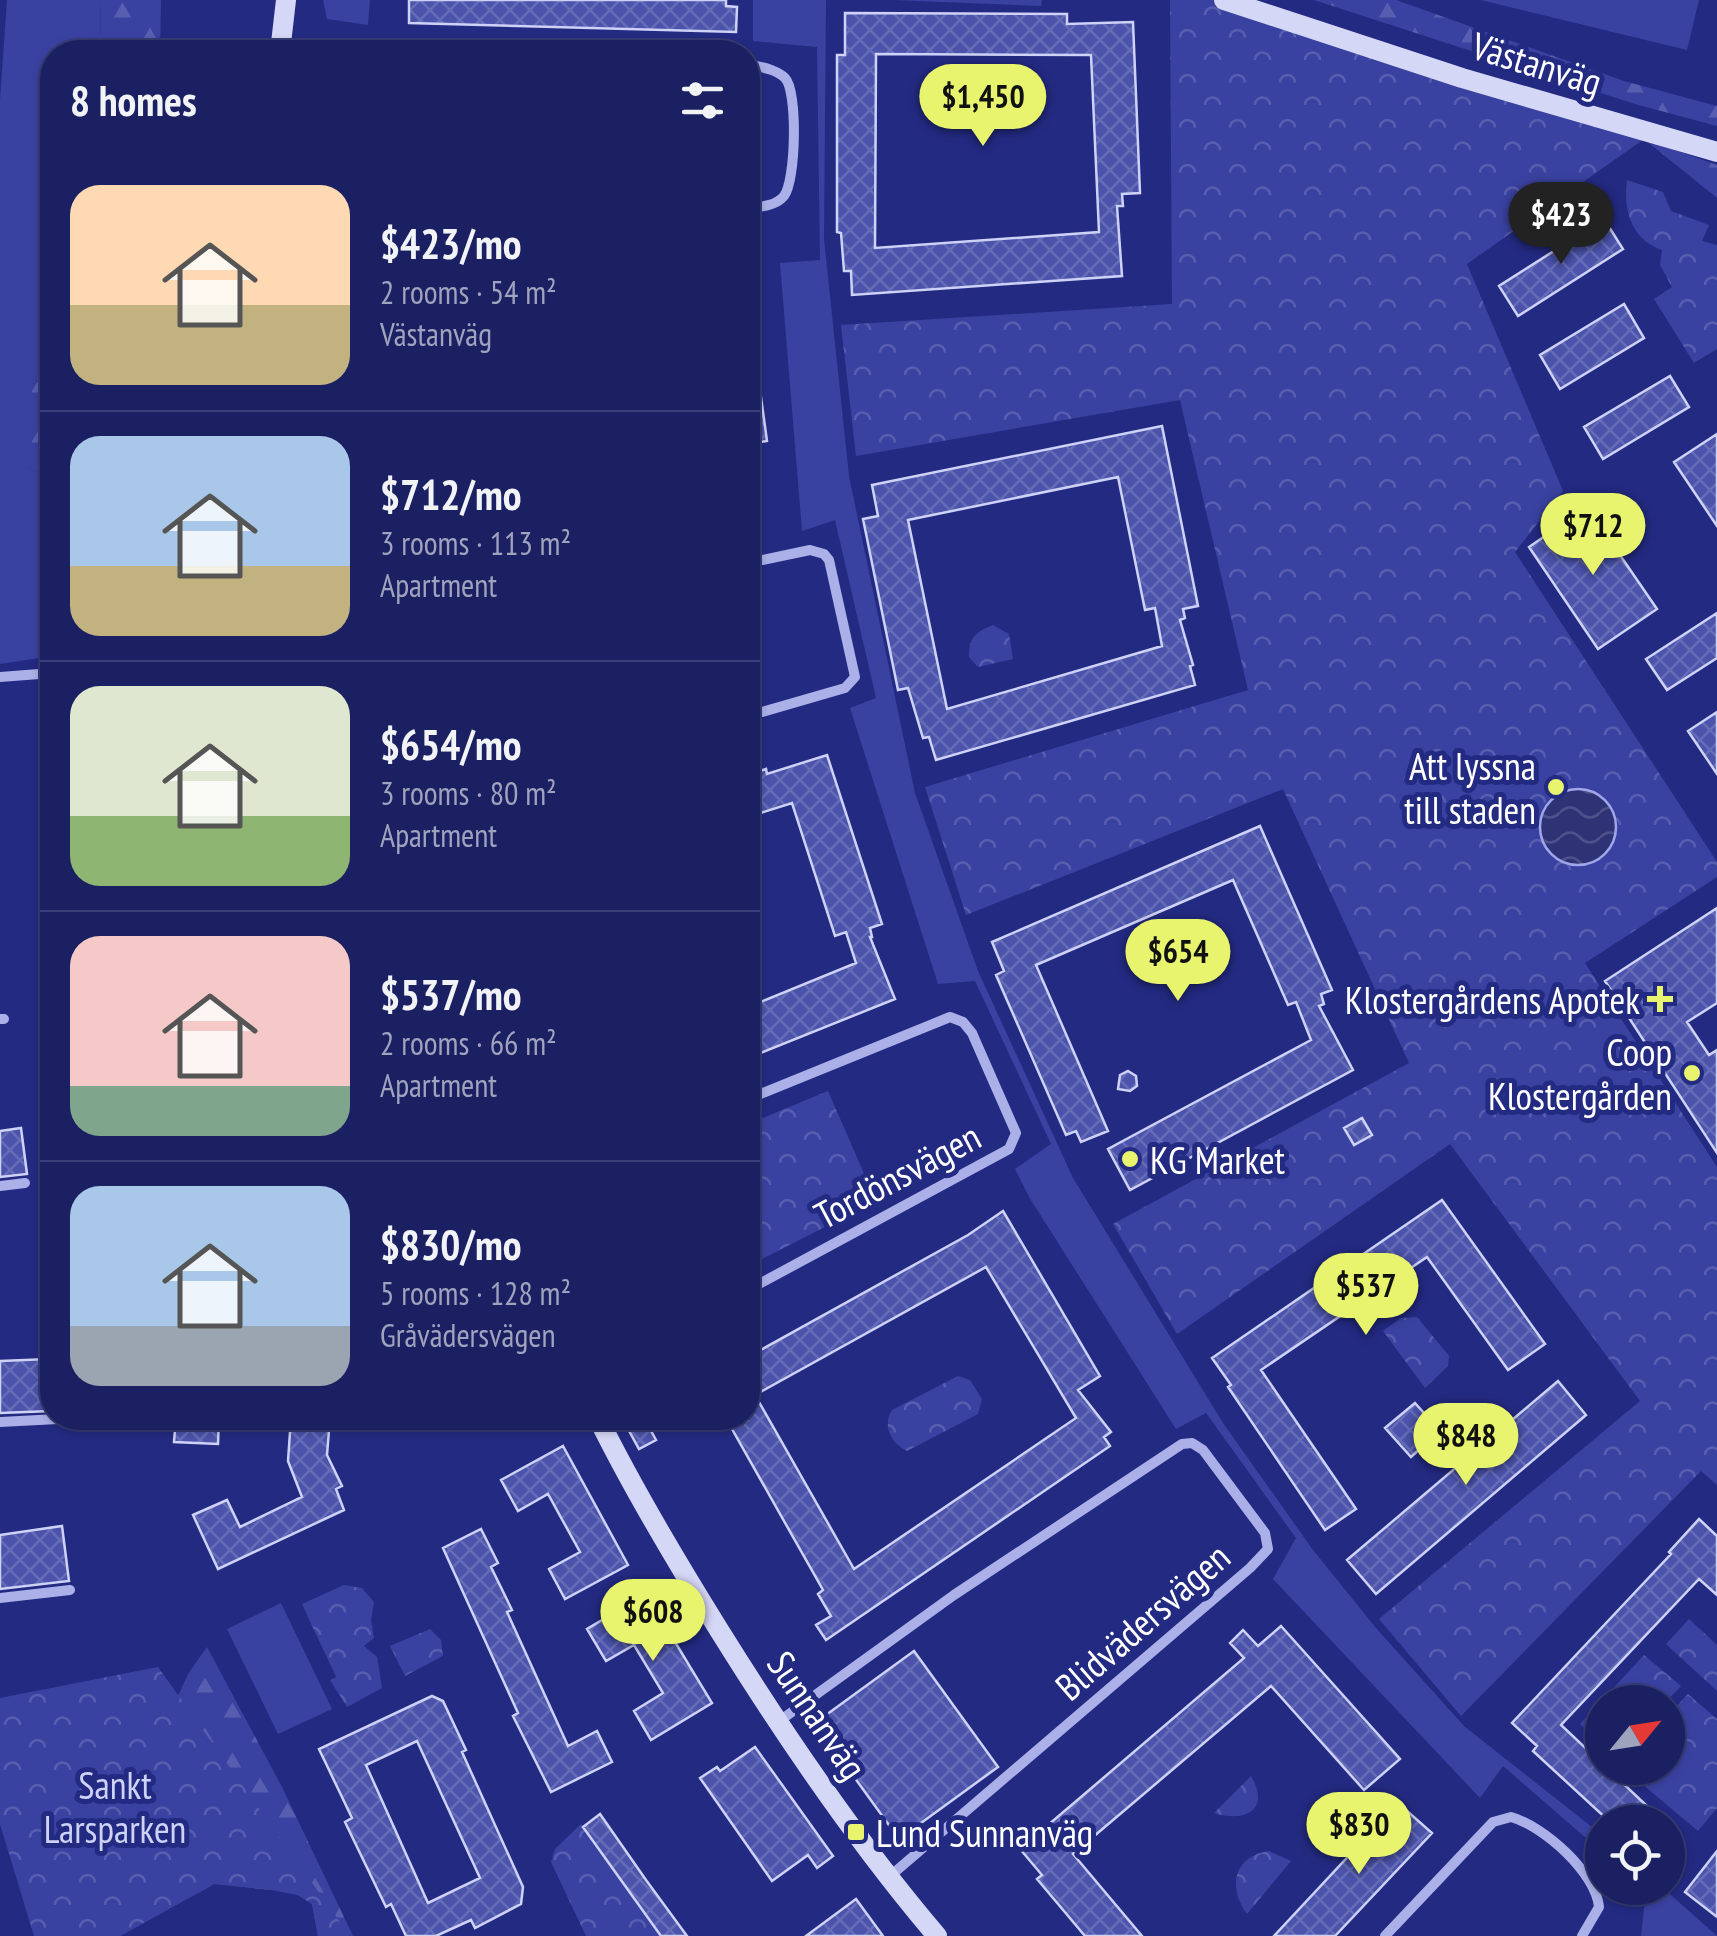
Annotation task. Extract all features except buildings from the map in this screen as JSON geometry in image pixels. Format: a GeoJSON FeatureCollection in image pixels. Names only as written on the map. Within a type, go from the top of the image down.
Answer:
{"type":"FeatureCollection","features":[{"type":"Feature","properties":{"kind":"street"},"geometry":{"type":"LineString","coordinates":[[281,40],[286,0]]}},
{"type":"Feature","properties":{"kind":"street","name":"Västanväg"},"geometry":{"type":"LineString","coordinates":[[1224,0],[1462,78],[1717,152]]}},
{"type":"Feature","properties":{"kind":"street"},"geometry":{"type":"LineString","coordinates":[[760,67],[785,79],[792,97],[788,191],[781,200],[760,205]]}},
{"type":"Feature","properties":{"kind":"street"},"geometry":{"type":"LineString","coordinates":[[760,560],[810,550],[829,560],[855,677],[844,688],[760,712]]}},
{"type":"Feature","properties":{"kind":"street"},"geometry":{"type":"LineString","coordinates":[[0,678],[40,674]]}},
{"type":"Feature","properties":{"kind":"street","name":"Tordönsvägen"},"geometry":{"type":"LineString","coordinates":[[760,1094],[950,1016],[970,1029],[1016,1134],[1009,1149],[760,1284]]}},
{"type":"Feature","properties":{"kind":"street"},"geometry":{"type":"LineString","coordinates":[[0,1186],[25,1183]]}},
{"type":"Feature","properties":{"kind":"street"},"geometry":{"type":"LineString","coordinates":[[0,1422],[40,1421]]}},
{"type":"Feature","properties":{"kind":"street","name":"Sunnanväg"},"geometry":{"type":"LineString","coordinates":[[605,1430],[672,1554],[777,1723],[937,1936]]}},
{"type":"Feature","properties":{"kind":"street","name":"Blidvädersvägen"},"geometry":{"type":"LineString","coordinates":[[777,1723],[954,1595],[1172,1449],[1192,1443],[1214,1462],[1265,1533],[1267,1552],[889,1877]]}},
{"type":"Feature","properties":{"kind":"street"},"geometry":{"type":"LineString","coordinates":[[0,1598],[70,1590]]}},
{"type":"Feature","properties":{"kind":"street"},"geometry":{"type":"LineString","coordinates":[[1384,1936],[1493,1822],[1511,1817],[1537,1830],[1583,1869],[1594,1884],[1599,1907],[1582,1936]]}},
{"type":"Feature","properties":{"kind":"green space"},"geometry":{"type":"Polygon","coordinates":[[[7,0],[101,0],[100,40],[40,40],[40,382],[32,384],[26,467],[40,473],[40,658],[0,664],[0,100],[7,0]]]}},
{"type":"Feature","properties":{"kind":"green space"},"geometry":{"type":"Polygon","coordinates":[[[101,0],[161,0],[160,40],[100,40],[101,0]]]}},
{"type":"Feature","properties":{"kind":"green space"},"geometry":{"type":"Polygon","coordinates":[[[323,0],[370,0],[368,25],[327,19],[323,0]]]}},
{"type":"Feature","properties":{"kind":"green space"},"geometry":{"type":"Polygon","coordinates":[[[753,0],[826,0],[824,239],[849,476],[915,793],[978,971],[1073,1178],[1223,1423],[1313,1550],[1464,1726],[1585,1822],[1585,1837],[1503,1766],[1480,1798],[1273,1579],[1296,1538],[1206,1413],[1176,1429],[1015,1169],[1051,1144],[975,981],[938,984],[850,708],[876,698],[835,520],[802,531],[780,263],[820,260],[817,47],[753,40],[753,0]]]}},
{"type":"Feature","properties":{"kind":"green space"},"geometry":{"type":"Polygon","coordinates":[[[892,0],[1042,0],[1041,6],[892,0]]]}},
{"type":"Feature","properties":{"kind":"green space"},"geometry":{"type":"Polygon","coordinates":[[[1170,0],[1220,0],[1644,139],[1467,264],[1563,491],[1515,552],[1717,862],[1717,877],[1585,963],[1717,1167],[1717,1485],[1701,1471],[1461,1716],[1379,1619],[1640,1401],[1450,1144],[1177,1334],[1113,1224],[1409,1063],[1283,789],[966,915],[925,787],[1248,690],[1180,400],[856,456],[841,325],[1172,304],[1170,0]]]}},
{"type":"Feature","properties":{"kind":"green space"},"geometry":{"type":"Polygon","coordinates":[[[1314,0],[1396,0],[1624,81],[1717,106],[1717,126],[1635,104],[1314,0]]]}},
{"type":"Feature","properties":{"kind":"green space"},"geometry":{"type":"Polygon","coordinates":[[[1481,0],[1699,0],[1687,50],[1481,0]]]}},
{"type":"Feature","properties":{"kind":"green space"},"geometry":{"type":"Polygon","coordinates":[[[1644,139],[1717,165],[1717,198],[1644,139]]]}},
{"type":"Feature","properties":{"kind":"green space"},"geometry":{"type":"Polygon","coordinates":[[[1627,180],[1663,192],[1671,211],[1709,225],[1702,241],[1717,245],[1717,349],[1694,363],[1654,299],[1672,287],[1660,265],[1662,250],[1643,239],[1631,222],[1626,202],[1627,180]]]}},
{"type":"Feature","properties":{"kind":"green space"},"geometry":{"type":"Polygon","coordinates":[[[40,382],[40,473],[26,467],[21,453],[21,394],[40,382]]]}},
{"type":"Feature","properties":{"kind":"green space"},"geometry":{"type":"Polygon","coordinates":[[[993,625],[1009,634],[1013,659],[978,667],[969,657],[970,645],[978,633],[993,625]]]}},
{"type":"Feature","properties":{"kind":"green space"},"geometry":{"type":"Polygon","coordinates":[[[828,1091],[876,1201],[760,1260],[760,1119],[828,1091]]]}},
{"type":"Feature","properties":{"kind":"green space"},"geometry":{"type":"Polygon","coordinates":[[[1417,1317],[1449,1356],[1448,1366],[1425,1388],[1383,1331],[1401,1318],[1417,1317]]]}},
{"type":"Feature","properties":{"kind":"green space"},"geometry":{"type":"Polygon","coordinates":[[[958,1376],[970,1380],[982,1399],[978,1414],[907,1451],[901,1448],[888,1428],[892,1410],[958,1376]]]}},
{"type":"Feature","properties":{"kind":"green space"},"geometry":{"type":"Polygon","coordinates":[[[344,1585],[362,1588],[374,1602],[374,1638],[364,1646],[377,1657],[382,1688],[347,1707],[330,1680],[336,1677],[302,1604],[344,1585]]]}},
{"type":"Feature","properties":{"kind":"green space"},"geometry":{"type":"Polygon","coordinates":[[[281,1603],[332,1709],[278,1734],[227,1629],[281,1603]]]}},
{"type":"Feature","properties":{"kind":"green space"},"geometry":{"type":"Polygon","coordinates":[[[1689,1619],[1717,1645],[1717,1691],[1666,1644],[1689,1619]]]}},
{"type":"Feature","properties":{"kind":"green space"},"geometry":{"type":"Polygon","coordinates":[[[430,1629],[441,1640],[443,1656],[405,1676],[390,1646],[430,1629]]]}},
{"type":"Feature","properties":{"kind":"green space","name":"Sankt Larsparken"},"geometry":{"type":"Polygon","coordinates":[[[207,1647],[283,1789],[353,1936],[318,1936],[312,1904],[298,1895],[214,1884],[120,1936],[0,1724],[179,1694],[207,1647]]]}},
{"type":"Feature","properties":{"kind":"green space"},"geometry":{"type":"Polygon","coordinates":[[[1644,1655],[1680,1685],[1616,1685],[1644,1655]]]}},
{"type":"Feature","properties":{"kind":"green space","name":"Sankt Larsparken"},"geometry":{"type":"Polygon","coordinates":[[[158,1667],[340,1922],[346,1936],[318,1936],[312,1904],[298,1895],[214,1884],[120,1936],[34,1936],[0,1824],[0,1698],[158,1667]]]}},
{"type":"Feature","properties":{"kind":"green space"},"geometry":{"type":"Polygon","coordinates":[[[1688,1694],[1717,1719],[1717,1808],[1698,1831],[1685,1820],[1685,1805],[1667,1805],[1643,1785],[1685,1785],[1688,1694]]]}},
{"type":"Feature","properties":{"kind":"green space"},"geometry":{"type":"Polygon","coordinates":[[[1251,1776],[1258,1798],[1252,1811],[1236,1816],[1214,1813],[1251,1776]]]}},
{"type":"Feature","properties":{"kind":"green space"},"geometry":{"type":"Polygon","coordinates":[[[581,1824],[661,1936],[586,1936],[551,1862],[555,1849],[581,1824]]]}},
{"type":"Feature","properties":{"kind":"green space"},"geometry":{"type":"Polygon","coordinates":[[[1269,1851],[1291,1861],[1247,1914],[1237,1893],[1237,1874],[1248,1859],[1269,1851]]]}},
{"type":"Feature","properties":{"kind":"green space"},"geometry":{"type":"Polygon","coordinates":[[[1644,1905],[1682,1905],[1717,1936],[1641,1936],[1644,1905]]]}},
{"type":"Feature","properties":{"kind":"water"},"geometry":{"type":"Polygon","coordinates":[[[1578,789],[1593,791],[1605,800],[1614,812],[1614,842],[1605,854],[1593,863],[1578,865],[1563,863],[1551,854],[1542,842],[1540,827],[1542,812],[1551,800],[1563,791],[1578,789]]]}},
{"type":"Feature","properties":{"kind":"place","name":"Att lyssna till staden"},"geometry":{"type":"Point","coordinates":[1556,787]}},
{"type":"Feature","properties":{"kind":"place","name":"Klostergårdens Apotek"},"geometry":{"type":"Point","coordinates":[1660,999]}},
{"type":"Feature","properties":{"kind":"place","name":"Coop Klostergården"},"geometry":{"type":"Point","coordinates":[1692,1073]}},
{"type":"Feature","properties":{"kind":"place","name":"KG Market"},"geometry":{"type":"Point","coordinates":[1130,1159]}},
{"type":"Feature","properties":{"kind":"place","name":"Lund Sunnanväg"},"geometry":{"type":"Point","coordinates":[856,1832]}}]}
